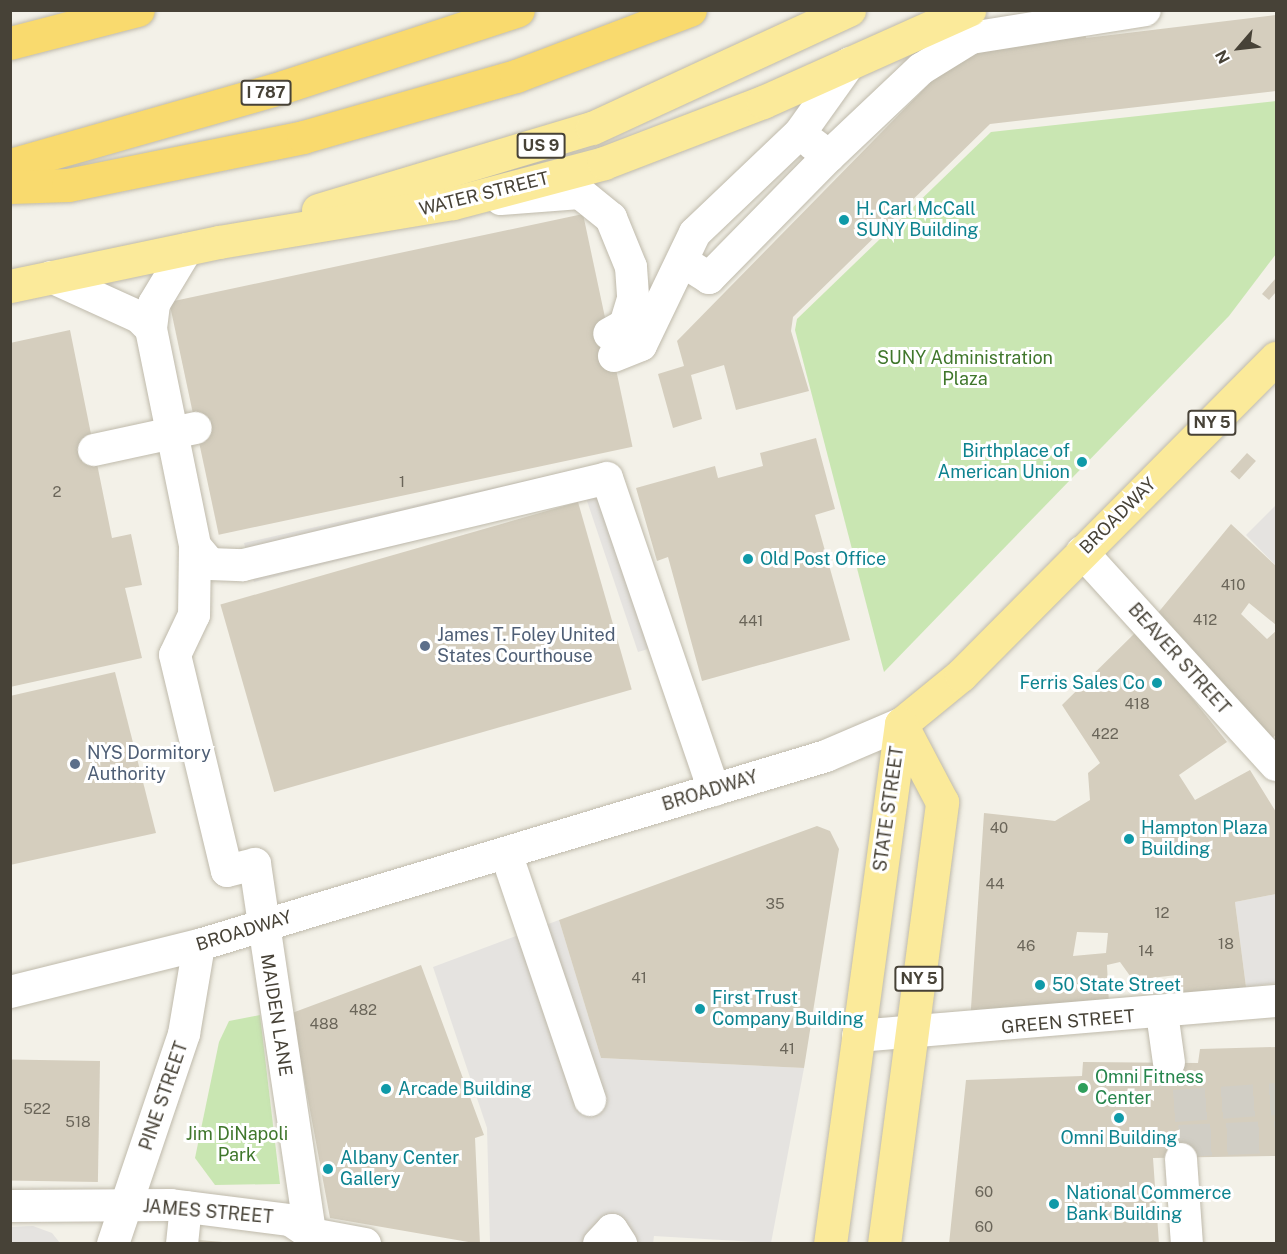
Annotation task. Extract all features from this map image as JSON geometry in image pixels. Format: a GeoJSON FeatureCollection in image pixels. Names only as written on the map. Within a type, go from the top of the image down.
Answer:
{"type":"FeatureCollection","features":[{"type":"Feature","properties":{"kind":"highway"},"geometry":{"type":"LineString","coordinates":[[10,43],[138,10]]}},
{"type":"Feature","properties":{"kind":"highway","name":"I 787"},"geometry":{"type":"LineString","coordinates":[[10,165],[283,87],[518,10]]}},
{"type":"Feature","properties":{"kind":"highway"},"geometry":{"type":"LineString","coordinates":[[10,188],[68,185],[303,138],[516,76],[690,10]]}},
{"type":"Feature","properties":{"kind":"main road","name":"US 9"},"geometry":{"type":"LineString","coordinates":[[219,242],[592,128],[849,10]]}},
{"type":"Feature","properties":{"kind":"main road","name":"WATER STREET"},"geometry":{"type":"LineString","coordinates":[[10,286],[219,242],[453,203],[683,135],[969,10]]}},
{"type":"Feature","properties":{"kind":"main road","name":"BROADWAY"},"geometry":{"type":"LineString","coordinates":[[901,724],[961,675],[1082,552],[1272,372]]}},
{"type":"Feature","properties":{"kind":"main road","name":"STATE STREET"},"geometry":{"type":"LineString","coordinates":[[884,1244],[942,802],[901,724]]}},
{"type":"Feature","properties":{"kind":"main road","name":"STATE STREET"},"geometry":{"type":"LineString","coordinates":[[830,1244],[901,724]]}},
{"type":"Feature","properties":{"kind":"street"},"geometry":{"type":"LineString","coordinates":[[682,261],[709,278],[829,156],[921,69],[971,38],[1144,10]]}},
{"type":"Feature","properties":{"kind":"street"},"geometry":{"type":"LineString","coordinates":[[453,203],[580,193],[591,198],[622,237],[631,267],[633,299],[626,325],[611,345],[641,345],[695,234],[800,133],[850,63]]}},
{"type":"Feature","properties":{"kind":"street"},"geometry":{"type":"LineString","coordinates":[[800,133],[829,156]]}},
{"type":"Feature","properties":{"kind":"street"},"geometry":{"type":"LineString","coordinates":[[151,329],[154,304],[187,249]]}},
{"type":"Feature","properties":{"kind":"street"},"geometry":{"type":"LineString","coordinates":[[51,277],[140,317],[151,329],[184,430],[195,546],[210,564],[243,566],[607,478],[714,790]]}},
{"type":"Feature","properties":{"kind":"street"},"geometry":{"type":"LineString","coordinates":[[94,450],[184,430]]}},
{"type":"Feature","properties":{"kind":"street","name":"MAIDEN LANE"},"geometry":{"type":"LineString","coordinates":[[195,546],[194,615],[175,655],[227,871],[255,864],[311,1239]]}},
{"type":"Feature","properties":{"kind":"street","name":"BEAVER STREET"},"geometry":{"type":"LineString","coordinates":[[1082,552],[1276,765]]}},
{"type":"Feature","properties":{"kind":"street","name":"BROADWAY"},"geometry":{"type":"LineString","coordinates":[[10,992],[199,945],[506,853],[826,756],[901,724]]}},
{"type":"Feature","properties":{"kind":"street"},"geometry":{"type":"LineString","coordinates":[[506,853],[590,1100]]}},
{"type":"Feature","properties":{"kind":"street","name":"PINE STREET"},"geometry":{"type":"LineString","coordinates":[[113,1244],[184,1034],[199,945]]}},
{"type":"Feature","properties":{"kind":"street","name":"GREEN STREET"},"geometry":{"type":"LineString","coordinates":[[858,1036],[911,1035],[1276,1001]]}},
{"type":"Feature","properties":{"kind":"street"},"geometry":{"type":"LineString","coordinates":[[1162,1013],[1169,1063]]}},
{"type":"Feature","properties":{"kind":"street"},"geometry":{"type":"LineString","coordinates":[[1181,1159],[1187,1244]]}},
{"type":"Feature","properties":{"kind":"street","name":"JAMES STREET"},"geometry":{"type":"LineString","coordinates":[[10,1206],[186,1208],[290,1220],[311,1239],[365,1244]]}},
{"type":"Feature","properties":{"kind":"street"},"geometry":{"type":"LineString","coordinates":[[182,1244],[186,1208]]}},
{"type":"Feature","properties":{"kind":"green space","name":"SUNY Administration Plaza"},"geometry":{"type":"Polygon","coordinates":[[[1276,101],[1276,254],[1229,316],[884,672],[795,330],[797,319],[991,132],[1276,101]]]}},
{"type":"Feature","properties":{"kind":"green space","name":"Jim DiNapoli Park"},"geometry":{"type":"Polygon","coordinates":[[[260,1015],[280,1184],[215,1185],[195,1158],[219,1042],[229,1021],[260,1015]]]}},
{"type":"Feature","properties":{"kind":"shaded area"},"geometry":{"type":"Polygon","coordinates":[[[603,463],[628,494],[679,640],[638,652],[586,498],[254,582],[244,543],[603,463]]]}},
{"type":"Feature","properties":{"kind":"shaded area"},"geometry":{"type":"Polygon","coordinates":[[[1276,505],[1276,566],[1246,535],[1276,505]]]}},
{"type":"Feature","properties":{"kind":"shaded area"},"geometry":{"type":"Polygon","coordinates":[[[1276,894],[1276,983],[1246,987],[1235,902],[1276,894]]]}},
{"type":"Feature","properties":{"kind":"shaded area"},"geometry":{"type":"Polygon","coordinates":[[[559,920],[601,1058],[804,1068],[771,1243],[654,1236],[653,1244],[490,1243],[487,1128],[433,967],[559,920]]]}},
{"type":"Feature","properties":{"kind":"shaded area"},"geometry":{"type":"Polygon","coordinates":[[[33,1226],[52,1233],[60,1243],[11,1243],[11,1227],[33,1226]]]}},
{"type":"Feature","properties":{"kind":"building","name":"H. Carl McCall SUNY Building"},"geometry":{"type":"Polygon","coordinates":[[[1276,15],[1276,91],[990,124],[793,317],[791,331],[809,391],[736,410],[724,365],[691,375],[702,419],[673,428],[658,374],[684,366],[677,341],[969,43],[1085,28],[1086,38],[1276,15]]]}},
{"type":"Feature","properties":{"kind":"building"},"geometry":{"type":"Polygon","coordinates":[[[583,214],[632,447],[219,535],[169,302],[583,214]]]}},
{"type":"Feature","properties":{"kind":"building"},"geometry":{"type":"Polygon","coordinates":[[[1276,278],[1276,292],[1269,300],[1262,294],[1276,278]]]}},
{"type":"Feature","properties":{"kind":"building"},"geometry":{"type":"Polygon","coordinates":[[[70,330],[112,538],[131,534],[142,585],[125,588],[142,658],[10,687],[10,343],[70,330]]]}},
{"type":"Feature","properties":{"kind":"building","name":"Old Post Office"},"geometry":{"type":"Polygon","coordinates":[[[816,438],[835,509],[815,515],[850,640],[702,681],[668,557],[657,561],[636,488],[715,466],[718,478],[763,466],[760,453],[816,438]]]}},
{"type":"Feature","properties":{"kind":"building"},"geometry":{"type":"Polygon","coordinates":[[[1247,453],[1256,461],[1239,480],[1230,472],[1247,453]]]}},
{"type":"Feature","properties":{"kind":"building","name":"James T. Foley United States Courthouse"},"geometry":{"type":"Polygon","coordinates":[[[578,502],[632,689],[274,792],[220,605],[578,502]]]}},
{"type":"Feature","properties":{"kind":"building"},"geometry":{"type":"Polygon","coordinates":[[[1231,524],[1276,566],[1276,625],[1249,603],[1241,614],[1267,639],[1276,631],[1276,735],[1271,739],[1157,614],[1231,524]]]}},
{"type":"Feature","properties":{"kind":"building"},"geometry":{"type":"Polygon","coordinates":[[[1138,630],[1227,742],[1179,775],[1195,800],[1250,770],[1276,812],[1276,894],[1235,902],[1246,987],[1178,995],[1177,975],[1133,980],[1120,962],[1107,965],[1109,1005],[970,1023],[984,813],[1055,821],[1090,800],[1088,773],[1100,763],[1062,705],[1138,630]],[[1077,932],[1073,956],[1106,953],[1108,933],[1077,932]]]}},
{"type":"Feature","properties":{"kind":"building","name":"NYS Dormitory Authority"},"geometry":{"type":"Polygon","coordinates":[[[115,672],[156,833],[10,865],[10,696],[115,672]]]}},
{"type":"Feature","properties":{"kind":"building","name":"First Trust Company Building"},"geometry":{"type":"Polygon","coordinates":[[[817,826],[830,831],[839,849],[804,1068],[601,1058],[559,920],[817,826]]]}},
{"type":"Feature","properties":{"kind":"building","name":"Arcade Building"},"geometry":{"type":"Polygon","coordinates":[[[421,965],[484,1135],[475,1138],[480,1244],[330,1218],[292,1013],[421,965]]]}},
{"type":"Feature","properties":{"kind":"building","name":"Omni Building"},"geometry":{"type":"Polygon","coordinates":[[[1276,1047],[1276,1156],[1153,1158],[1159,1244],[949,1244],[966,1080],[1082,1076],[1083,1062],[1198,1063],[1200,1049],[1276,1047]]]}},
{"type":"Feature","properties":{"kind":"building"},"geometry":{"type":"Polygon","coordinates":[[[10,1059],[100,1061],[98,1182],[10,1180],[10,1059]]]}},
{"type":"Feature","properties":{"kind":"building"},"geometry":{"type":"Polygon","coordinates":[[[199,1240],[223,1242],[223,1244],[199,1244],[199,1240]]]}},
{"type":"Feature","properties":{"kind":"tunnel"},"geometry":{"type":"LineString","coordinates":[[1174,1106],[1276,1099]]}},
{"type":"Feature","properties":{"kind":"tunnel"},"geometry":{"type":"LineString","coordinates":[[1179,1141],[1276,1137]]}},
{"type":"Feature","properties":{"kind":"place","name":"H. Carl McCall SUNY Building"},"geometry":{"type":"Point","coordinates":[844,220]}},
{"type":"Feature","properties":{"kind":"place","name":"Birthplace of American Union"},"geometry":{"type":"Point","coordinates":[1082,462]}},
{"type":"Feature","properties":{"kind":"place","name":"Old Post Office"},"geometry":{"type":"Point","coordinates":[748,559]}},
{"type":"Feature","properties":{"kind":"place","name":"James T. Foley United States Courthouse"},"geometry":{"type":"Point","coordinates":[425,646]}},
{"type":"Feature","properties":{"kind":"place","name":"Ferris Sales Co"},"geometry":{"type":"Point","coordinates":[1157,683]}},
{"type":"Feature","properties":{"kind":"place","name":"NYS Dormitory Authority"},"geometry":{"type":"Point","coordinates":[75,764]}},
{"type":"Feature","properties":{"kind":"place","name":"Hampton Plaza Building"},"geometry":{"type":"Point","coordinates":[1129,839]}},
{"type":"Feature","properties":{"kind":"place","name":"50 State Street"},"geometry":{"type":"Point","coordinates":[1040,985]}},
{"type":"Feature","properties":{"kind":"place","name":"First Trust Company Building"},"geometry":{"type":"Point","coordinates":[700,1009]}},
{"type":"Feature","properties":{"kind":"place","name":"Omni Fitness Center"},"geometry":{"type":"Point","coordinates":[1083,1088]}},
{"type":"Feature","properties":{"kind":"place","name":"Arcade Building"},"geometry":{"type":"Point","coordinates":[386,1089]}},
{"type":"Feature","properties":{"kind":"place","name":"Omni Building"},"geometry":{"type":"Point","coordinates":[1119,1118]}},
{"type":"Feature","properties":{"kind":"place","name":"Albany Center Gallery"},"geometry":{"type":"Point","coordinates":[328,1169]}},
{"type":"Feature","properties":{"kind":"place","name":"National Commerce Bank Building"},"geometry":{"type":"Point","coordinates":[1054,1204]}}]}
